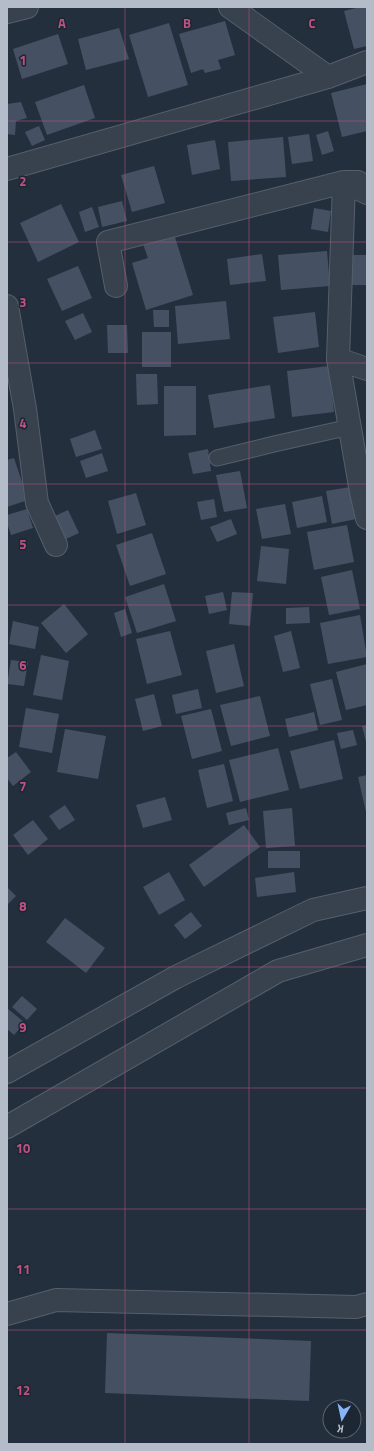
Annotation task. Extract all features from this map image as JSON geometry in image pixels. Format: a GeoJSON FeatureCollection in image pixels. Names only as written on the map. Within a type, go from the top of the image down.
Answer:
{"type":"FeatureCollection","features":[{"type":"Feature","properties":{"kind":"street"},"geometry":{"type":"LineString","coordinates":[[7,12],[27,7]]}},
{"type":"Feature","properties":{"kind":"street"},"geometry":{"type":"LineString","coordinates":[[230,7],[328,77]]}},
{"type":"Feature","properties":{"kind":"street"},"geometry":{"type":"LineString","coordinates":[[7,169],[328,77],[367,62]]}},
{"type":"Feature","properties":{"kind":"street"},"geometry":{"type":"LineString","coordinates":[[116,286],[108,242],[344,182],[367,182]]}},
{"type":"Feature","properties":{"kind":"street"},"geometry":{"type":"LineString","coordinates":[[344,182],[367,194]]}},
{"type":"Feature","properties":{"kind":"street"},"geometry":{"type":"LineString","coordinates":[[344,182],[338,359],[367,518]]}},
{"type":"Feature","properties":{"kind":"street"},"geometry":{"type":"LineString","coordinates":[[7,306],[25,409],[37,503],[56,545]]}},
{"type":"Feature","properties":{"kind":"street"},"geometry":{"type":"LineString","coordinates":[[338,359],[367,369]]}},
{"type":"Feature","properties":{"kind":"street"},"geometry":{"type":"LineString","coordinates":[[7,1072],[176,978],[313,910],[367,898]]}},
{"type":"Feature","properties":{"kind":"street"},"geometry":{"type":"LineString","coordinates":[[7,1128],[278,971],[367,945]]}},
{"type":"Feature","properties":{"kind":"street"},"geometry":{"type":"LineString","coordinates":[[7,1314],[56,1300],[356,1306],[367,1304]]}},
{"type":"Feature","properties":{"kind":"lane"},"geometry":{"type":"LineString","coordinates":[[217,458],[350,427]]}},
{"type":"Feature","properties":{"kind":"building"},"geometry":{"type":"Polygon","coordinates":[[[367,7],[367,46],[354,49],[344,11],[367,7]]]}},
{"type":"Feature","properties":{"kind":"building"},"geometry":{"type":"Polygon","coordinates":[[[225,21],[235,55],[218,60],[221,69],[205,73],[203,69],[191,73],[179,34],[225,21]]]}},
{"type":"Feature","properties":{"kind":"building"},"geometry":{"type":"Polygon","coordinates":[[[169,23],[188,85],[148,97],[129,35],[169,23]]]}},
{"type":"Feature","properties":{"kind":"building"},"geometry":{"type":"Polygon","coordinates":[[[119,28],[129,59],[86,70],[78,39],[119,28]]]}},
{"type":"Feature","properties":{"kind":"building"},"geometry":{"type":"Polygon","coordinates":[[[58,34],[68,64],[22,79],[13,49],[58,34]]]}},
{"type":"Feature","properties":{"kind":"building"},"geometry":{"type":"Polygon","coordinates":[[[367,84],[367,131],[342,137],[331,93],[367,84]]]}},
{"type":"Feature","properties":{"kind":"building"},"geometry":{"type":"Polygon","coordinates":[[[84,85],[95,118],[47,135],[35,102],[84,85]]]}},
{"type":"Feature","properties":{"kind":"building"},"geometry":{"type":"Polygon","coordinates":[[[21,102],[27,118],[16,121],[15,135],[7,134],[7,104],[21,102]]]}},
{"type":"Feature","properties":{"kind":"building"},"geometry":{"type":"Polygon","coordinates":[[[39,126],[45,140],[32,146],[25,132],[39,126]]]}},
{"type":"Feature","properties":{"kind":"building"},"geometry":{"type":"Polygon","coordinates":[[[328,131],[334,151],[322,155],[316,135],[328,131]]]}},
{"type":"Feature","properties":{"kind":"building"},"geometry":{"type":"Polygon","coordinates":[[[309,134],[313,161],[292,164],[288,137],[309,134]]]}},
{"type":"Feature","properties":{"kind":"building"},"geometry":{"type":"Polygon","coordinates":[[[283,137],[286,177],[231,181],[228,142],[283,137]]]}},
{"type":"Feature","properties":{"kind":"building"},"geometry":{"type":"Polygon","coordinates":[[[215,140],[220,169],[192,175],[187,145],[215,140]]]}},
{"type":"Feature","properties":{"kind":"building"},"geometry":{"type":"Polygon","coordinates":[[[154,166],[165,203],[132,212],[121,175],[154,166]]]}},
{"type":"Feature","properties":{"kind":"building"},"geometry":{"type":"Polygon","coordinates":[[[122,201],[127,221],[102,227],[98,207],[122,201]]]}},
{"type":"Feature","properties":{"kind":"building"},"geometry":{"type":"Polygon","coordinates":[[[61,204],[79,242],[38,262],[20,223],[61,204]]]}},
{"type":"Feature","properties":{"kind":"building"},"geometry":{"type":"Polygon","coordinates":[[[92,207],[99,227],[85,232],[79,212],[92,207]]]}},
{"type":"Feature","properties":{"kind":"building"},"geometry":{"type":"Polygon","coordinates":[[[314,208],[331,211],[328,232],[311,229],[314,208]]]}},
{"type":"Feature","properties":{"kind":"building"},"geometry":{"type":"Polygon","coordinates":[[[174,234],[193,295],[146,310],[132,263],[148,258],[143,244],[174,234]]]}},
{"type":"Feature","properties":{"kind":"building"},"geometry":{"type":"Polygon","coordinates":[[[327,251],[330,286],[281,290],[278,255],[327,251]]]}},
{"type":"Feature","properties":{"kind":"building"},"geometry":{"type":"Polygon","coordinates":[[[262,254],[266,281],[230,285],[227,259],[262,254]]]}},
{"type":"Feature","properties":{"kind":"building"},"geometry":{"type":"Polygon","coordinates":[[[350,255],[367,255],[367,285],[351,285],[350,255]]]}},
{"type":"Feature","properties":{"kind":"building"},"geometry":{"type":"Polygon","coordinates":[[[78,266],[92,298],[62,311],[47,279],[78,266]]]}},
{"type":"Feature","properties":{"kind":"building"},"geometry":{"type":"Polygon","coordinates":[[[226,301],[230,339],[178,344],[175,306],[226,301]]]}},
{"type":"Feature","properties":{"kind":"building"},"geometry":{"type":"Polygon","coordinates":[[[153,310],[169,310],[169,327],[154,327],[153,310]]]}},
{"type":"Feature","properties":{"kind":"building"},"geometry":{"type":"Polygon","coordinates":[[[315,312],[319,347],[278,353],[273,317],[315,312]]]}},
{"type":"Feature","properties":{"kind":"building"},"geometry":{"type":"Polygon","coordinates":[[[83,313],[92,332],[75,340],[65,321],[83,313]]]}},
{"type":"Feature","properties":{"kind":"building"},"geometry":{"type":"Polygon","coordinates":[[[107,325],[127,325],[128,353],[108,353],[107,325]]]}},
{"type":"Feature","properties":{"kind":"building"},"geometry":{"type":"Polygon","coordinates":[[[142,332],[171,332],[171,367],[142,367],[142,332]]]}},
{"type":"Feature","properties":{"kind":"building"},"geometry":{"type":"Polygon","coordinates":[[[329,366],[334,412],[292,417],[287,371],[329,366]]]}},
{"type":"Feature","properties":{"kind":"building"},"geometry":{"type":"Polygon","coordinates":[[[136,374],[157,374],[158,404],[137,405],[136,374]]]}},
{"type":"Feature","properties":{"kind":"building"},"geometry":{"type":"Polygon","coordinates":[[[270,385],[275,418],[214,428],[208,395],[270,385]]]}},
{"type":"Feature","properties":{"kind":"building"},"geometry":{"type":"Polygon","coordinates":[[[164,386],[196,386],[196,435],[164,436],[164,386]]]}},
{"type":"Feature","properties":{"kind":"building"},"geometry":{"type":"Polygon","coordinates":[[[95,430],[102,449],[76,457],[70,439],[95,430]]]}},
{"type":"Feature","properties":{"kind":"building"},"geometry":{"type":"Polygon","coordinates":[[[208,449],[211,471],[193,474],[188,453],[208,449]]]}},
{"type":"Feature","properties":{"kind":"building"},"geometry":{"type":"Polygon","coordinates":[[[102,453],[108,471],[86,478],[80,461],[102,453]]]}},
{"type":"Feature","properties":{"kind":"building"},"geometry":{"type":"Polygon","coordinates":[[[14,458],[28,500],[7,507],[7,460],[14,458]]]}},
{"type":"Feature","properties":{"kind":"building"},"geometry":{"type":"Polygon","coordinates":[[[240,471],[247,508],[224,512],[216,475],[240,471]]]}},
{"type":"Feature","properties":{"kind":"building"},"geometry":{"type":"Polygon","coordinates":[[[350,487],[356,519],[332,524],[326,491],[350,487]]]}},
{"type":"Feature","properties":{"kind":"building"},"geometry":{"type":"Polygon","coordinates":[[[136,493],[146,525],[117,534],[108,501],[136,493]]]}},
{"type":"Feature","properties":{"kind":"building"},"geometry":{"type":"Polygon","coordinates":[[[322,496],[327,522],[297,528],[292,502],[322,496]]]}},
{"type":"Feature","properties":{"kind":"building"},"geometry":{"type":"Polygon","coordinates":[[[214,499],[217,517],[201,520],[197,502],[214,499]]]}},
{"type":"Feature","properties":{"kind":"building"},"geometry":{"type":"Polygon","coordinates":[[[285,504],[291,534],[262,539],[256,509],[285,504]]]}},
{"type":"Feature","properties":{"kind":"building"},"geometry":{"type":"Polygon","coordinates":[[[27,509],[33,528],[11,535],[7,523],[7,515],[27,509]]]}},
{"type":"Feature","properties":{"kind":"building"},"geometry":{"type":"Polygon","coordinates":[[[68,510],[79,533],[66,539],[55,516],[68,510]]]}},
{"type":"Feature","properties":{"kind":"building"},"geometry":{"type":"Polygon","coordinates":[[[231,519],[237,534],[217,542],[210,527],[231,519]]]}},
{"type":"Feature","properties":{"kind":"building"},"geometry":{"type":"Polygon","coordinates":[[[347,525],[354,562],[314,570],[307,532],[347,525]]]}},
{"type":"Feature","properties":{"kind":"building"},"geometry":{"type":"Polygon","coordinates":[[[152,533],[166,574],[130,586],[116,545],[152,533]]]}},
{"type":"Feature","properties":{"kind":"building"},"geometry":{"type":"Polygon","coordinates":[[[261,546],[289,549],[286,584],[257,581],[261,546]]]}},
{"type":"Feature","properties":{"kind":"building"},"geometry":{"type":"Polygon","coordinates":[[[352,570],[360,609],[329,615],[321,577],[352,570]]]}},
{"type":"Feature","properties":{"kind":"building"},"geometry":{"type":"Polygon","coordinates":[[[164,584],[176,621],[137,633],[125,597],[164,584]]]}},
{"type":"Feature","properties":{"kind":"building"},"geometry":{"type":"Polygon","coordinates":[[[223,592],[227,610],[209,614],[205,596],[223,592]]]}},
{"type":"Feature","properties":{"kind":"building"},"geometry":{"type":"Polygon","coordinates":[[[232,592],[253,593],[250,626],[229,624],[232,592]]]}},
{"type":"Feature","properties":{"kind":"building"},"geometry":{"type":"Polygon","coordinates":[[[64,604],[88,634],[66,653],[41,623],[64,604]]]}},
{"type":"Feature","properties":{"kind":"building"},"geometry":{"type":"Polygon","coordinates":[[[309,607],[310,623],[286,624],[286,608],[309,607]]]}},
{"type":"Feature","properties":{"kind":"building"},"geometry":{"type":"Polygon","coordinates":[[[125,609],[132,633],[121,637],[114,613],[125,609]]]}},
{"type":"Feature","properties":{"kind":"building"},"geometry":{"type":"Polygon","coordinates":[[[360,615],[367,657],[328,664],[320,623],[360,615]]]}},
{"type":"Feature","properties":{"kind":"building"},"geometry":{"type":"Polygon","coordinates":[[[13,621],[39,627],[35,649],[9,644],[13,621]]]}},
{"type":"Feature","properties":{"kind":"building"},"geometry":{"type":"Polygon","coordinates":[[[170,631],[182,675],[147,684],[136,639],[170,631]]]}},
{"type":"Feature","properties":{"kind":"building"},"geometry":{"type":"Polygon","coordinates":[[[291,631],[300,668],[283,672],[274,636],[291,631]]]}},
{"type":"Feature","properties":{"kind":"building"},"geometry":{"type":"Polygon","coordinates":[[[234,644],[244,686],[216,693],[206,651],[234,644]]]}},
{"type":"Feature","properties":{"kind":"building"},"geometry":{"type":"Polygon","coordinates":[[[41,655],[69,661],[62,700],[33,695],[41,655]]]}},
{"type":"Feature","properties":{"kind":"building"},"geometry":{"type":"Polygon","coordinates":[[[11,660],[28,662],[24,686],[7,684],[11,660]]]}},
{"type":"Feature","properties":{"kind":"building"},"geometry":{"type":"Polygon","coordinates":[[[367,664],[367,705],[346,710],[336,672],[367,664]]]}},
{"type":"Feature","properties":{"kind":"building"},"geometry":{"type":"Polygon","coordinates":[[[332,679],[342,720],[320,725],[310,684],[332,679]]]}},
{"type":"Feature","properties":{"kind":"building"},"geometry":{"type":"Polygon","coordinates":[[[198,689],[202,708],[176,714],[172,695],[198,689]]]}},
{"type":"Feature","properties":{"kind":"building"},"geometry":{"type":"Polygon","coordinates":[[[154,694],[162,726],[143,731],[135,699],[154,694]]]}},
{"type":"Feature","properties":{"kind":"building"},"geometry":{"type":"Polygon","coordinates":[[[260,696],[270,736],[231,746],[220,705],[260,696]]]}},
{"type":"Feature","properties":{"kind":"building"},"geometry":{"type":"Polygon","coordinates":[[[26,708],[59,714],[52,753],[19,747],[26,708]]]}},
{"type":"Feature","properties":{"kind":"building"},"geometry":{"type":"Polygon","coordinates":[[[211,709],[222,751],[192,759],[181,716],[211,709]]]}},
{"type":"Feature","properties":{"kind":"building"},"geometry":{"type":"Polygon","coordinates":[[[314,712],[318,730],[289,737],[285,719],[314,712]]]}},
{"type":"Feature","properties":{"kind":"building"},"geometry":{"type":"Polygon","coordinates":[[[367,725],[367,742],[366,742],[362,726],[367,725]]]}},
{"type":"Feature","properties":{"kind":"building"},"geometry":{"type":"Polygon","coordinates":[[[65,729],[106,736],[98,779],[57,772],[65,729]]]}},
{"type":"Feature","properties":{"kind":"building"},"geometry":{"type":"Polygon","coordinates":[[[353,730],[357,745],[341,749],[337,733],[353,730]]]}},
{"type":"Feature","properties":{"kind":"building"},"geometry":{"type":"Polygon","coordinates":[[[334,740],[343,779],[300,789],[290,751],[334,740]]]}},
{"type":"Feature","properties":{"kind":"building"},"geometry":{"type":"Polygon","coordinates":[[[278,748],[289,790],[240,802],[229,760],[278,748]]]}},
{"type":"Feature","properties":{"kind":"building"},"geometry":{"type":"Polygon","coordinates":[[[16,752],[31,772],[13,786],[7,778],[7,758],[16,752]]]}},
{"type":"Feature","properties":{"kind":"building"},"geometry":{"type":"Polygon","coordinates":[[[224,764],[233,801],[207,808],[198,770],[224,764]]]}},
{"type":"Feature","properties":{"kind":"building"},"geometry":{"type":"Polygon","coordinates":[[[367,775],[367,812],[366,812],[358,777],[367,775]]]}},
{"type":"Feature","properties":{"kind":"building"},"geometry":{"type":"Polygon","coordinates":[[[165,797],[172,820],[143,828],[136,805],[165,797]]]}},
{"type":"Feature","properties":{"kind":"building"},"geometry":{"type":"Polygon","coordinates":[[[65,805],[75,820],[59,830],[49,816],[65,805]]]}},
{"type":"Feature","properties":{"kind":"building"},"geometry":{"type":"Polygon","coordinates":[[[246,808],[249,820],[229,825],[226,813],[246,808]]]}},
{"type":"Feature","properties":{"kind":"building"},"geometry":{"type":"Polygon","coordinates":[[[292,808],[295,846],[266,848],[263,811],[292,808]]]}},
{"type":"Feature","properties":{"kind":"building"},"geometry":{"type":"Polygon","coordinates":[[[33,820],[48,839],[28,855],[13,835],[33,820]]]}},
{"type":"Feature","properties":{"kind":"building"},"geometry":{"type":"Polygon","coordinates":[[[244,825],[260,847],[204,887],[189,865],[244,825]]]}},
{"type":"Feature","properties":{"kind":"building"},"geometry":{"type":"Polygon","coordinates":[[[268,851],[300,851],[300,868],[268,868],[268,851]]]}},
{"type":"Feature","properties":{"kind":"building"},"geometry":{"type":"Polygon","coordinates":[[[169,872],[185,900],[159,915],[143,887],[169,872]]]}},
{"type":"Feature","properties":{"kind":"building"},"geometry":{"type":"Polygon","coordinates":[[[294,872],[296,892],[257,897],[255,878],[294,872]]]}},
{"type":"Feature","properties":{"kind":"building"},"geometry":{"type":"Polygon","coordinates":[[[7,887],[16,896],[7,905],[7,887]]]}},
{"type":"Feature","properties":{"kind":"building"},"geometry":{"type":"Polygon","coordinates":[[[191,912],[202,926],[185,939],[174,925],[191,912]]]}},
{"type":"Feature","properties":{"kind":"building"},"geometry":{"type":"Polygon","coordinates":[[[65,918],[105,948],[86,973],[46,942],[65,918]]]}},
{"type":"Feature","properties":{"kind":"building"},"geometry":{"type":"Polygon","coordinates":[[[22,996],[37,1009],[27,1020],[12,1007],[22,996]]]}},
{"type":"Feature","properties":{"kind":"building"},"geometry":{"type":"Polygon","coordinates":[[[7,1008],[25,1023],[14,1035],[7,1029],[7,1008]]]}},
{"type":"Feature","properties":{"kind":"building"},"geometry":{"type":"Polygon","coordinates":[[[107,1333],[311,1341],[309,1401],[105,1393],[107,1333]]]}}]}
